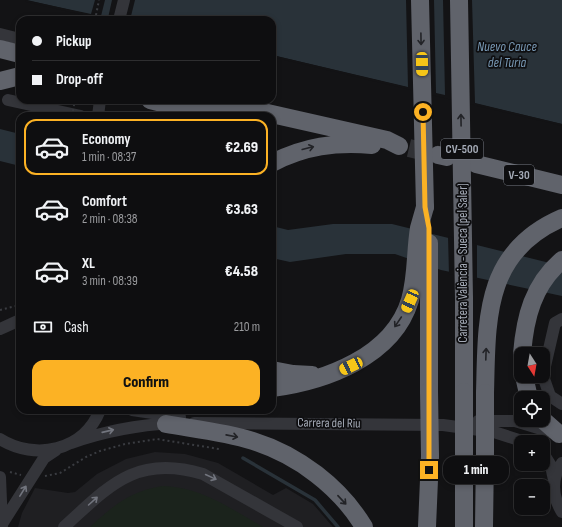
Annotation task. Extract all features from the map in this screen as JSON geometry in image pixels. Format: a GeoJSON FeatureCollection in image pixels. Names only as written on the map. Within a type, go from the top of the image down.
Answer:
{"type":"FeatureCollection","features":[{"type":"Feature","properties":{"kind":"highway","name":"CV-500"},"geometry":{"type":"LineString","coordinates":[[420,0],[425,207],[419,228],[421,289]]}},
{"type":"Feature","properties":{"kind":"highway","name":"Carretera València - Sueca (pel Saler)"},"geometry":{"type":"LineString","coordinates":[[459,0],[464,299],[464,527]]}},
{"type":"Feature","properties":{"kind":"highway"},"geometry":{"type":"LineString","coordinates":[[0,49],[16,53]]}},
{"type":"Feature","properties":{"kind":"highway"},"geometry":{"type":"LineString","coordinates":[[0,80],[16,77]]}},
{"type":"Feature","properties":{"kind":"highway"},"geometry":{"type":"LineString","coordinates":[[166,104],[185,109],[211,112]]}},
{"type":"Feature","properties":{"kind":"highway"},"geometry":{"type":"LineString","coordinates":[[229,104],[266,112]]}},
{"type":"Feature","properties":{"kind":"highway"},"geometry":{"type":"LineString","coordinates":[[276,114],[387,140],[404,147],[351,143],[321,145],[300,150],[276,161]]}},
{"type":"Feature","properties":{"kind":"highway"},"geometry":{"type":"LineString","coordinates":[[276,119],[331,126]]}},
{"type":"Feature","properties":{"kind":"highway","name":"V-30"},"geometry":{"type":"LineString","coordinates":[[476,164],[562,185]]}},
{"type":"Feature","properties":{"kind":"highway"},"geometry":{"type":"LineString","coordinates":[[484,527],[487,328],[494,289],[511,257],[528,239],[562,218]]}},
{"type":"Feature","properties":{"kind":"highway"},"geometry":{"type":"LineString","coordinates":[[523,347],[526,326],[533,298],[545,279],[562,260]]}},
{"type":"Feature","properties":{"kind":"highway"},"geometry":{"type":"LineString","coordinates":[[276,387],[316,380],[340,371],[369,353],[392,331],[421,289]]}},
{"type":"Feature","properties":{"kind":"highway"},"geometry":{"type":"LineString","coordinates":[[421,289],[429,390],[430,456],[427,527]]}},
{"type":"Feature","properties":{"kind":"highway"},"geometry":{"type":"LineString","coordinates":[[276,371],[307,376],[340,371]]}},
{"type":"Feature","properties":{"kind":"highway"},"geometry":{"type":"LineString","coordinates":[[166,424],[236,436],[254,441],[292,457],[325,481],[358,516],[364,527]]}},
{"type":"Feature","properties":{"kind":"highway"},"geometry":{"type":"LineString","coordinates":[[550,426],[560,435]]}},
{"type":"Feature","properties":{"kind":"street"},"geometry":{"type":"LineString","coordinates":[[120,16],[124,0]]}},
{"type":"Feature","properties":{"kind":"street"},"geometry":{"type":"LineString","coordinates":[[0,34],[16,38]]}},
{"type":"Feature","properties":{"kind":"street"},"geometry":{"type":"LineString","coordinates":[[8,100],[16,102]]}},
{"type":"Feature","properties":{"kind":"street"},"geometry":{"type":"LineString","coordinates":[[26,104],[64,112]]}},
{"type":"Feature","properties":{"kind":"street"},"geometry":{"type":"LineString","coordinates":[[550,347],[555,323],[562,319]]}},
{"type":"Feature","properties":{"kind":"street"},"geometry":{"type":"LineString","coordinates":[[0,322],[16,321]]}},
{"type":"Feature","properties":{"kind":"street"},"geometry":{"type":"LineString","coordinates":[[0,330],[16,322]]}},
{"type":"Feature","properties":{"kind":"street"},"geometry":{"type":"LineString","coordinates":[[545,383],[550,396],[562,404]]}},
{"type":"Feature","properties":{"kind":"street"},"geometry":{"type":"LineString","coordinates":[[2,526],[44,458],[66,445],[90,427],[98,414]]}},
{"type":"Feature","properties":{"kind":"street","name":"Carrera del Riu"},"geometry":{"type":"LineString","coordinates":[[160,414],[215,422]]}},
{"type":"Feature","properties":{"kind":"street","name":"Carrera del Riu"},"geometry":{"type":"LineString","coordinates":[[66,445],[98,433],[128,427],[215,422],[443,425],[504,420],[530,424],[560,435]]}},
{"type":"Feature","properties":{"kind":"street","name":"Carrera del Riu"},"geometry":{"type":"LineString","coordinates":[[443,425],[494,432],[514,438]]}},
{"type":"Feature","properties":{"kind":"street"},"geometry":{"type":"LineString","coordinates":[[0,439],[21,449],[35,452],[66,445]]}},
{"type":"Feature","properties":{"kind":"street"},"geometry":{"type":"LineString","coordinates":[[554,483],[556,472],[562,463]]}},
{"type":"Feature","properties":{"kind":"street"},"geometry":{"type":"LineString","coordinates":[[550,464],[556,502],[562,512]]}},
{"type":"Feature","properties":{"kind":"street"},"geometry":{"type":"LineString","coordinates":[[64,527],[115,482],[145,470],[160,467],[187,469],[203,474],[297,527]]}},
{"type":"Feature","properties":{"kind":"street"},"geometry":{"type":"LineString","coordinates":[[2,526],[3,474]]}},
{"type":"Feature","properties":{"kind":"path"},"geometry":{"type":"LineString","coordinates":[[95,16],[99,0]]}},
{"type":"Feature","properties":{"kind":"path"},"geometry":{"type":"LineString","coordinates":[[0,310],[16,306]]}},
{"type":"Feature","properties":{"kind":"path"},"geometry":{"type":"LineString","coordinates":[[3,474],[24,475]]}},
{"type":"Feature","properties":{"kind":"shaded area"},"geometry":{"type":"Polygon","coordinates":[[[155,452],[185,454],[218,463],[273,495],[286,488],[313,504],[333,527],[18,527],[22,513],[35,488],[68,493],[75,492],[97,474],[126,459],[155,452]]]}},
{"type":"Feature","properties":{"kind":"shaded area"},"geometry":{"type":"Polygon","coordinates":[[[162,486],[176,487],[203,494],[263,527],[90,527],[123,500],[140,492],[162,486]]]}},
{"type":"Feature","properties":{"kind":"water","name":"Nuevo Cauce del Turia"},"geometry":{"type":"Polygon","coordinates":[[[27,0],[562,0],[562,124],[276,56],[276,16],[97,16],[27,0]]]}},
{"type":"Feature","properties":{"kind":"water"},"geometry":{"type":"Polygon","coordinates":[[[0,129],[16,133],[16,165],[0,161],[0,129]]]}},
{"type":"Feature","properties":{"kind":"water"},"geometry":{"type":"Polygon","coordinates":[[[333,224],[392,224],[562,266],[562,296],[441,270],[395,254],[346,254],[290,262],[276,259],[276,227],[288,230],[333,224]]]}},
{"type":"Feature","properties":{"kind":"pier"},"geometry":{"type":"Polygon","coordinates":[[[25,0],[91,14],[95,0],[105,0],[101,16],[87,16],[26,2],[25,0]]]}},
{"type":"Feature","properties":{"kind":"pier"},"geometry":{"type":"Polygon","coordinates":[[[112,0],[135,0],[131,16],[108,16],[112,0]]]}},
{"type":"Feature","properties":{"kind":"pier"},"geometry":{"type":"Polygon","coordinates":[[[406,0],[434,0],[436,93],[445,95],[443,0],[472,0],[475,103],[562,124],[562,126],[276,58],[276,56],[408,87],[406,0]]]}},
{"type":"Feature","properties":{"kind":"pier"},"geometry":{"type":"Polygon","coordinates":[[[448,236],[477,244],[477,280],[449,274],[448,236]]]}},
{"type":"Feature","properties":{"kind":"waterway"},"geometry":{"type":"LineString","coordinates":[[243,458],[315,500],[338,527]]}},
{"type":"Feature","properties":{"kind":"tunnel"},"geometry":{"type":"LineString","coordinates":[[409,148],[438,155]]}},
{"type":"Feature","properties":{"kind":"route"},"geometry":{"type":"LineString","coordinates":[[423,112],[425,207],[429,228],[429,470]]}}]}
